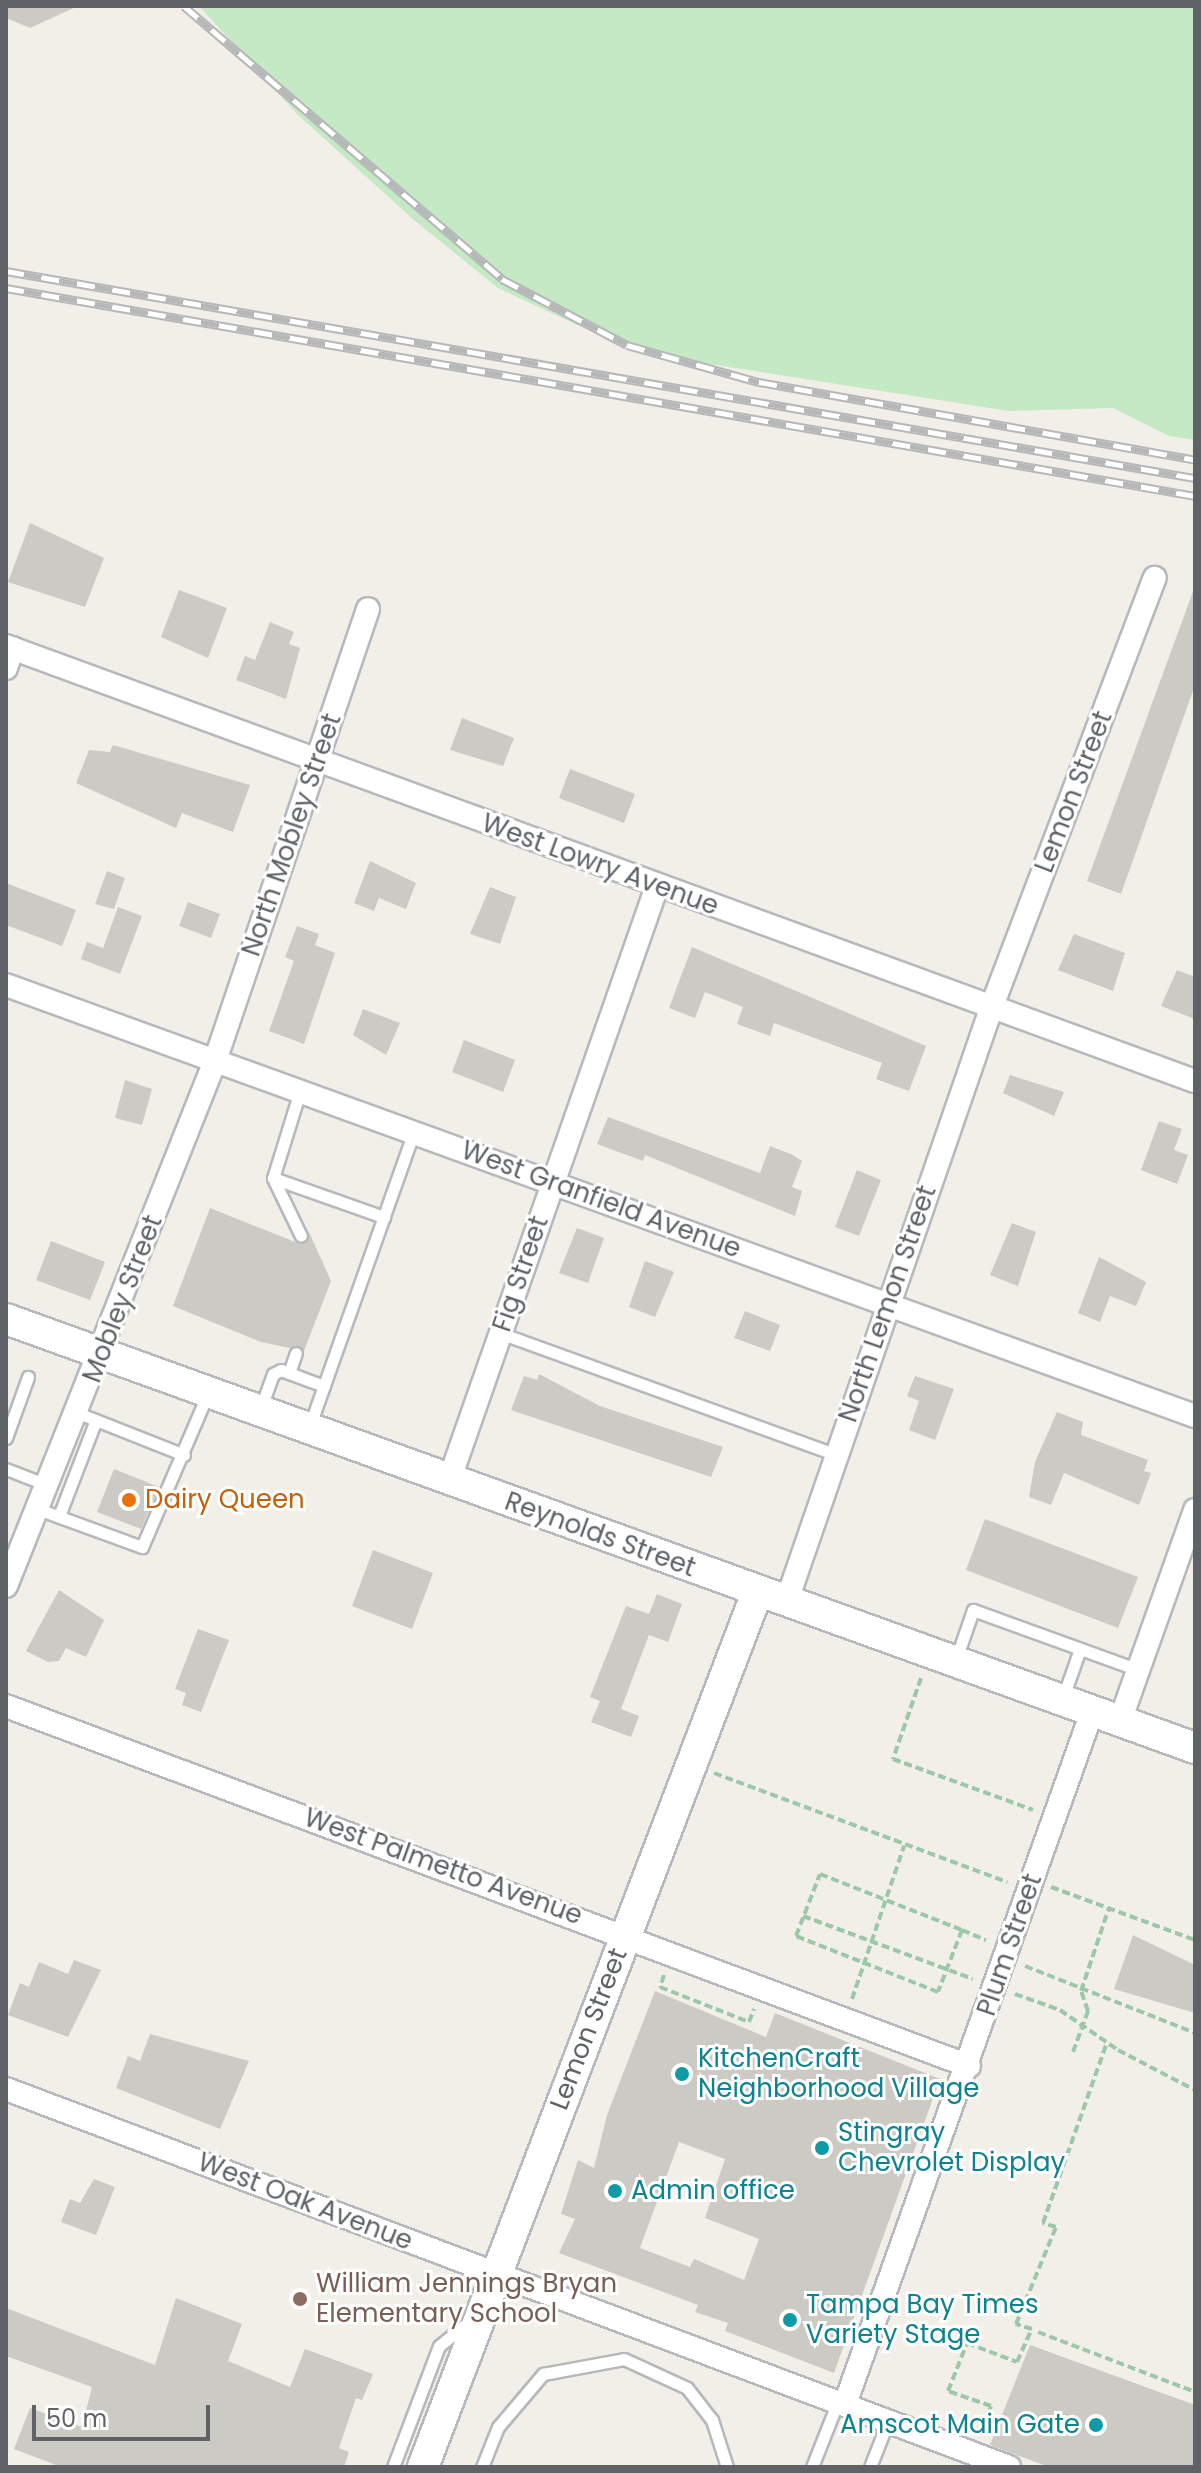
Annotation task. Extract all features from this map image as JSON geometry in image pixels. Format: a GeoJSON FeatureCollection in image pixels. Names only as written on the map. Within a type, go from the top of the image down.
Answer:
{"type":"FeatureCollection","features":[{"type":"Feature","properties":{"kind":"main road","name":"Reynolds Street"},"geometry":{"type":"LineString","coordinates":[[6,1319],[757,1593],[1195,1748]]}},
{"type":"Feature","properties":{"kind":"main road","name":"Lemon Street"},"geometry":{"type":"LineString","coordinates":[[423,2467],[757,1593]]}},
{"type":"Feature","properties":{"kind":"street","name":"Lemon Street"},"geometry":{"type":"LineString","coordinates":[[992,1006],[1155,578]]}},
{"type":"Feature","properties":{"kind":"street","name":"North Mobley Street"},"geometry":{"type":"LineString","coordinates":[[215,1061],[368,609]]}},
{"type":"Feature","properties":{"kind":"street","name":"West Lowry Avenue"},"geometry":{"type":"LineString","coordinates":[[8,654],[316,762],[1195,1081]]}},
{"type":"Feature","properties":{"kind":"street","name":"Fig Street"},"geometry":{"type":"LineString","coordinates":[[449,1481],[657,886]]}},
{"type":"Feature","properties":{"kind":"street","name":"West Granfield Avenue"},"geometry":{"type":"LineString","coordinates":[[6,985],[1195,1416]]}},
{"type":"Feature","properties":{"kind":"street","name":"North Lemon Street"},"geometry":{"type":"LineString","coordinates":[[786,1603],[992,1006]]}},
{"type":"Feature","properties":{"kind":"street","name":"Mobley Street"},"geometry":{"type":"LineString","coordinates":[[6,1586],[27,1535],[49,1512],[48,1485],[86,1418],[102,1355],[215,1061]]}},
{"type":"Feature","properties":{"kind":"street","name":"Plum Street"},"geometry":{"type":"LineString","coordinates":[[842,2403],[969,2066],[1033,1881],[1106,1717],[1139,1670],[1195,1510]]}},
{"type":"Feature","properties":{"kind":"street","name":"West Palmetto Avenue"},"geometry":{"type":"LineString","coordinates":[[6,1706],[625,1934],[969,2066]]}},
{"type":"Feature","properties":{"kind":"street","name":"West Oak Avenue"},"geometry":{"type":"LineString","coordinates":[[6,2089],[1009,2467]]}},
{"type":"Feature","properties":{"kind":"lane"},"geometry":{"type":"LineString","coordinates":[[300,1091],[273,1178],[301,1236]]}},
{"type":"Feature","properties":{"kind":"lane"},"geometry":{"type":"LineString","coordinates":[[309,1430],[414,1132]]}},
{"type":"Feature","properties":{"kind":"lane"},"geometry":{"type":"LineString","coordinates":[[273,1178],[384,1217]]}},
{"type":"Feature","properties":{"kind":"lane"},"geometry":{"type":"LineString","coordinates":[[500,1333],[837,1455]]}},
{"type":"Feature","properties":{"kind":"lane"},"geometry":{"type":"LineString","coordinates":[[289,1373],[296,1353]]}},
{"type":"Feature","properties":{"kind":"lane"},"geometry":{"type":"LineString","coordinates":[[259,1412],[273,1374],[289,1373],[324,1386]]}},
{"type":"Feature","properties":{"kind":"lane"},"geometry":{"type":"LineString","coordinates":[[6,1438],[28,1377]]}},
{"type":"Feature","properties":{"kind":"lane"},"geometry":{"type":"LineString","coordinates":[[184,1455],[86,1418],[49,1512],[142,1547],[184,1455],[208,1393]]}},
{"type":"Feature","properties":{"kind":"lane"},"geometry":{"type":"LineString","coordinates":[[6,1469],[48,1485]]}},
{"type":"Feature","properties":{"kind":"lane"},"geometry":{"type":"LineString","coordinates":[[954,1663],[973,1610],[1139,1670]]}},
{"type":"Feature","properties":{"kind":"lane"},"geometry":{"type":"LineString","coordinates":[[1062,1701],[1080,1649]]}},
{"type":"Feature","properties":{"kind":"lane"},"geometry":{"type":"LineString","coordinates":[[393,2467],[439,2346],[482,2311]]}},
{"type":"Feature","properties":{"kind":"lane"},"geometry":{"type":"LineString","coordinates":[[482,2467],[498,2427],[543,2374],[624,2359],[687,2388],[712,2420],[727,2467]]}},
{"type":"Feature","properties":{"kind":"lane"},"geometry":{"type":"LineString","coordinates":[[812,2467],[842,2403]]}},
{"type":"Feature","properties":{"kind":"lane"},"geometry":{"type":"LineString","coordinates":[[870,2467],[888,2421]]}},
{"type":"Feature","properties":{"kind":"path"},"geometry":{"type":"LineString","coordinates":[[906,1673],[921,1678],[893,1759],[1034,1810],[1029,1823]]}},
{"type":"Feature","properties":{"kind":"path"},"geometry":{"type":"LineString","coordinates":[[704,1770],[1006,1885],[1010,1873],[1195,1940]]}},
{"type":"Feature","properties":{"kind":"path"},"geometry":{"type":"LineString","coordinates":[[845,2018],[904,1846]]}},
{"type":"Feature","properties":{"kind":"path"},"geometry":{"type":"LineString","coordinates":[[962,1930],[938,1992],[796,1936],[820,1874],[962,1930],[1009,1949],[1030,1971],[1195,2033]]}},
{"type":"Feature","properties":{"kind":"path"},"geometry":{"type":"LineString","coordinates":[[1073,2052],[1088,2011],[1081,1991],[1109,1908]]}},
{"type":"Feature","properties":{"kind":"path"},"geometry":{"type":"LineString","coordinates":[[803,1916],[872,1938],[1060,2010],[1107,2042],[1195,2090]]}},
{"type":"Feature","properties":{"kind":"path"},"geometry":{"type":"LineString","coordinates":[[667,1964],[660,1987],[749,2022],[760,1996]]}},
{"type":"Feature","properties":{"kind":"path"},"geometry":{"type":"LineString","coordinates":[[977,2441],[991,2406],[948,2391],[967,2343],[1017,2362],[1032,2329],[1016,2324],[1056,2227],[1043,2223],[1107,2042]]}},
{"type":"Feature","properties":{"kind":"path"},"geometry":{"type":"LineString","coordinates":[[1038,2332],[1195,2392]]}},
{"type":"Feature","properties":{"kind":"green space"},"geometry":{"type":"Polygon","coordinates":[[[199,6],[1195,6],[1195,440],[1169,436],[1113,408],[1009,411],[659,356],[575,324],[498,288],[414,220],[297,114],[199,6]]]}},
{"type":"Feature","properties":{"kind":"building"},"geometry":{"type":"Polygon","coordinates":[[[6,6],[78,6],[30,28],[6,18],[6,6]]]}},
{"type":"Feature","properties":{"kind":"building"},"geometry":{"type":"Polygon","coordinates":[[[30,523],[104,558],[85,607],[8,582],[30,523]]]}},
{"type":"Feature","properties":{"kind":"building"},"geometry":{"type":"Polygon","coordinates":[[[1195,586],[1195,685],[1121,894],[1087,881],[1195,586]]]}},
{"type":"Feature","properties":{"kind":"building"},"geometry":{"type":"Polygon","coordinates":[[[179,590],[227,608],[208,658],[161,637],[179,590]]]}},
{"type":"Feature","properties":{"kind":"building"},"geometry":{"type":"Polygon","coordinates":[[[270,622],[294,632],[289,644],[300,648],[286,699],[236,680],[245,656],[255,660],[270,622]]]}},
{"type":"Feature","properties":{"kind":"building"},"geometry":{"type":"Polygon","coordinates":[[[462,718],[514,738],[503,766],[450,750],[462,718]]]}},
{"type":"Feature","properties":{"kind":"building"},"geometry":{"type":"Polygon","coordinates":[[[113,745],[250,785],[233,832],[182,813],[176,828],[76,783],[89,750],[110,752],[113,745]]]}},
{"type":"Feature","properties":{"kind":"building"},"geometry":{"type":"Polygon","coordinates":[[[570,769],[635,794],[624,823],[559,798],[570,769]]]}},
{"type":"Feature","properties":{"kind":"building"},"geometry":{"type":"Polygon","coordinates":[[[370,861],[416,883],[406,909],[379,898],[374,911],[354,903],[370,861]]]}},
{"type":"Feature","properties":{"kind":"building"},"geometry":{"type":"Polygon","coordinates":[[[107,871],[125,878],[114,909],[95,904],[107,871]]]}},
{"type":"Feature","properties":{"kind":"building"},"geometry":{"type":"Polygon","coordinates":[[[6,883],[76,910],[62,946],[6,925],[6,883]]]}},
{"type":"Feature","properties":{"kind":"building"},"geometry":{"type":"Polygon","coordinates":[[[490,887],[516,897],[500,944],[470,934],[490,887]]]}},
{"type":"Feature","properties":{"kind":"building"},"geometry":{"type":"Polygon","coordinates":[[[188,902],[220,914],[211,938],[179,926],[188,902]]]}},
{"type":"Feature","properties":{"kind":"building"},"geometry":{"type":"Polygon","coordinates":[[[118,907],[142,916],[120,974],[81,959],[87,942],[103,948],[118,907]]]}},
{"type":"Feature","properties":{"kind":"building"},"geometry":{"type":"Polygon","coordinates":[[[297,926],[319,934],[315,945],[335,953],[304,1044],[269,1031],[294,961],[285,957],[297,926]]]}},
{"type":"Feature","properties":{"kind":"building"},"geometry":{"type":"Polygon","coordinates":[[[1074,934],[1125,953],[1113,991],[1058,970],[1074,934]]]}},
{"type":"Feature","properties":{"kind":"building"},"geometry":{"type":"Polygon","coordinates":[[[692,947],[926,1046],[909,1091],[876,1079],[882,1063],[774,1023],[770,1036],[737,1024],[743,1007],[705,992],[695,1018],[669,1008],[692,947]]]}},
{"type":"Feature","properties":{"kind":"building"},"geometry":{"type":"Polygon","coordinates":[[[1177,970],[1195,977],[1195,1019],[1161,1006],[1177,970]]]}},
{"type":"Feature","properties":{"kind":"building"},"geometry":{"type":"Polygon","coordinates":[[[363,1009],[400,1023],[386,1055],[353,1035],[363,1009]]]}},
{"type":"Feature","properties":{"kind":"building"},"geometry":{"type":"Polygon","coordinates":[[[464,1040],[515,1060],[503,1092],[452,1072],[464,1040]]]}},
{"type":"Feature","properties":{"kind":"building"},"geometry":{"type":"Polygon","coordinates":[[[1010,1075],[1064,1092],[1054,1116],[1003,1093],[1010,1075]]]}},
{"type":"Feature","properties":{"kind":"building"},"geometry":{"type":"Polygon","coordinates":[[[125,1080],[152,1089],[142,1125],[115,1118],[125,1080]]]}},
{"type":"Feature","properties":{"kind":"building"},"geometry":{"type":"Polygon","coordinates":[[[608,1117],[760,1173],[770,1146],[793,1155],[802,1161],[792,1187],[802,1191],[795,1216],[645,1155],[643,1161],[597,1144],[608,1117]]]}},
{"type":"Feature","properties":{"kind":"building"},"geometry":{"type":"Polygon","coordinates":[[[1159,1121],[1182,1129],[1174,1150],[1188,1155],[1177,1184],[1141,1170],[1159,1121]]]}},
{"type":"Feature","properties":{"kind":"building"},"geometry":{"type":"Polygon","coordinates":[[[857,1170],[881,1180],[859,1236],[835,1227],[857,1170]]]}},
{"type":"Feature","properties":{"kind":"building"},"geometry":{"type":"Polygon","coordinates":[[[210,1208],[300,1244],[309,1232],[331,1281],[304,1351],[261,1342],[173,1306],[210,1208]]]}},
{"type":"Feature","properties":{"kind":"building"},"geometry":{"type":"Polygon","coordinates":[[[1012,1223],[1036,1232],[1018,1286],[990,1275],[1012,1223]]]}},
{"type":"Feature","properties":{"kind":"building"},"geometry":{"type":"Polygon","coordinates":[[[577,1228],[604,1238],[588,1283],[559,1273],[577,1228]]]}},
{"type":"Feature","properties":{"kind":"building"},"geometry":{"type":"Polygon","coordinates":[[[51,1241],[105,1262],[90,1300],[36,1280],[51,1241]]]}},
{"type":"Feature","properties":{"kind":"building"},"geometry":{"type":"Polygon","coordinates":[[[1099,1257],[1146,1282],[1136,1306],[1110,1296],[1100,1322],[1078,1313],[1099,1257]]]}},
{"type":"Feature","properties":{"kind":"building"},"geometry":{"type":"Polygon","coordinates":[[[645,1261],[674,1272],[655,1317],[629,1307],[645,1261]]]}},
{"type":"Feature","properties":{"kind":"building"},"geometry":{"type":"Polygon","coordinates":[[[745,1311],[780,1325],[770,1351],[734,1338],[745,1311]]]}},
{"type":"Feature","properties":{"kind":"building"},"geometry":{"type":"Polygon","coordinates":[[[539,1374],[600,1406],[723,1447],[711,1477],[511,1410],[524,1376],[537,1380],[539,1374]]]}},
{"type":"Feature","properties":{"kind":"building"},"geometry":{"type":"Polygon","coordinates":[[[915,1376],[954,1389],[935,1440],[909,1430],[919,1401],[907,1396],[915,1376]]]}},
{"type":"Feature","properties":{"kind":"building"},"geometry":{"type":"Polygon","coordinates":[[[1057,1412],[1083,1422],[1081,1435],[1148,1460],[1144,1471],[1151,1473],[1139,1505],[1064,1473],[1051,1505],[1029,1497],[1035,1462],[1057,1412]]]}},
{"type":"Feature","properties":{"kind":"building","name":"Dairy Queen"},"geometry":{"type":"Polygon","coordinates":[[[114,1469],[159,1487],[141,1529],[97,1512],[114,1469]]]}},
{"type":"Feature","properties":{"kind":"building"},"geometry":{"type":"Polygon","coordinates":[[[985,1519],[1138,1577],[1118,1628],[966,1570],[985,1519]]]}},
{"type":"Feature","properties":{"kind":"building"},"geometry":{"type":"Polygon","coordinates":[[[373,1550],[433,1573],[412,1629],[352,1606],[373,1550]]]}},
{"type":"Feature","properties":{"kind":"building"},"geometry":{"type":"Polygon","coordinates":[[[59,1590],[104,1620],[86,1657],[66,1648],[59,1661],[48,1662],[26,1651],[59,1590]]]}},
{"type":"Feature","properties":{"kind":"building"},"geometry":{"type":"Polygon","coordinates":[[[657,1594],[682,1604],[668,1642],[649,1635],[621,1709],[639,1716],[631,1737],[591,1722],[600,1701],[590,1697],[626,1606],[649,1614],[657,1594]]]}},
{"type":"Feature","properties":{"kind":"building"},"geometry":{"type":"Polygon","coordinates":[[[198,1629],[229,1640],[201,1712],[182,1705],[186,1693],[175,1689],[198,1629]]]}},
{"type":"Feature","properties":{"kind":"building"},"geometry":{"type":"Polygon","coordinates":[[[1133,1935],[1195,1965],[1195,2013],[1114,1989],[1133,1935]]]}},
{"type":"Feature","properties":{"kind":"building"},"geometry":{"type":"Polygon","coordinates":[[[74,1960],[101,1970],[68,2037],[8,2015],[20,1983],[29,1987],[39,1962],[68,1974],[74,1960]]]}},
{"type":"Feature","properties":{"kind":"building"},"geometry":{"type":"Polygon","coordinates":[[[655,1991],[766,2037],[775,2013],[940,2079],[834,2373],[725,2331],[728,2323],[695,2312],[698,2305],[559,2253],[575,2219],[561,2214],[578,2160],[594,2168],[607,2115],[655,1991]],[[679,2142],[640,2248],[690,2267],[694,2259],[744,2280],[759,2239],[705,2218],[725,2159],[679,2142]]]}},
{"type":"Feature","properties":{"kind":"building"},"geometry":{"type":"Polygon","coordinates":[[[150,2034],[249,2061],[220,2129],[116,2088],[128,2056],[140,2061],[150,2034]]]}},
{"type":"Feature","properties":{"kind":"building"},"geometry":{"type":"Polygon","coordinates":[[[94,2179],[115,2187],[96,2235],[61,2222],[70,2199],[80,2203],[94,2179]]]}},
{"type":"Feature","properties":{"kind":"building"},"geometry":{"type":"Polygon","coordinates":[[[176,2298],[242,2324],[228,2361],[290,2387],[305,2349],[373,2374],[362,2400],[356,2398],[339,2448],[349,2452],[344,2467],[61,2467],[14,2449],[30,2408],[82,2427],[92,2387],[6,2356],[6,2308],[155,2365],[176,2298]]]}},
{"type":"Feature","properties":{"kind":"building","name":"Amscot Main Gate"},"geometry":{"type":"Polygon","coordinates":[[[1030,2345],[1195,2405],[1195,2467],[1049,2467],[990,2445],[1030,2345]]]}},
{"type":"Feature","properties":{"kind":"railway"},"geometry":{"type":"LineString","coordinates":[[184,6],[502,279],[627,345],[759,382],[1195,460]]}},
{"type":"Feature","properties":{"kind":"railway"},"geometry":{"type":"LineString","coordinates":[[6,271],[1195,478]]}},
{"type":"Feature","properties":{"kind":"railway"},"geometry":{"type":"LineString","coordinates":[[6,288],[1195,496]]}},
{"type":"Feature","properties":{"kind":"place","name":"Dairy Queen"},"geometry":{"type":"Point","coordinates":[129,1500]}},
{"type":"Feature","properties":{"kind":"place","name":"KitchenCraft Neighborhood Village"},"geometry":{"type":"Point","coordinates":[682,2074]}},
{"type":"Feature","properties":{"kind":"place","name":"Stingray Chevrolet Display"},"geometry":{"type":"Point","coordinates":[822,2148]}},
{"type":"Feature","properties":{"kind":"place","name":"Admin office"},"geometry":{"type":"Point","coordinates":[615,2191]}},
{"type":"Feature","properties":{"kind":"place","name":"William Jennings Bryan Elementary School"},"geometry":{"type":"Point","coordinates":[300,2299]}},
{"type":"Feature","properties":{"kind":"place","name":"Tampa Bay Times Variety Stage"},"geometry":{"type":"Point","coordinates":[790,2320]}},
{"type":"Feature","properties":{"kind":"place","name":"Amscot Main Gate"},"geometry":{"type":"Point","coordinates":[1096,2425]}}]}
